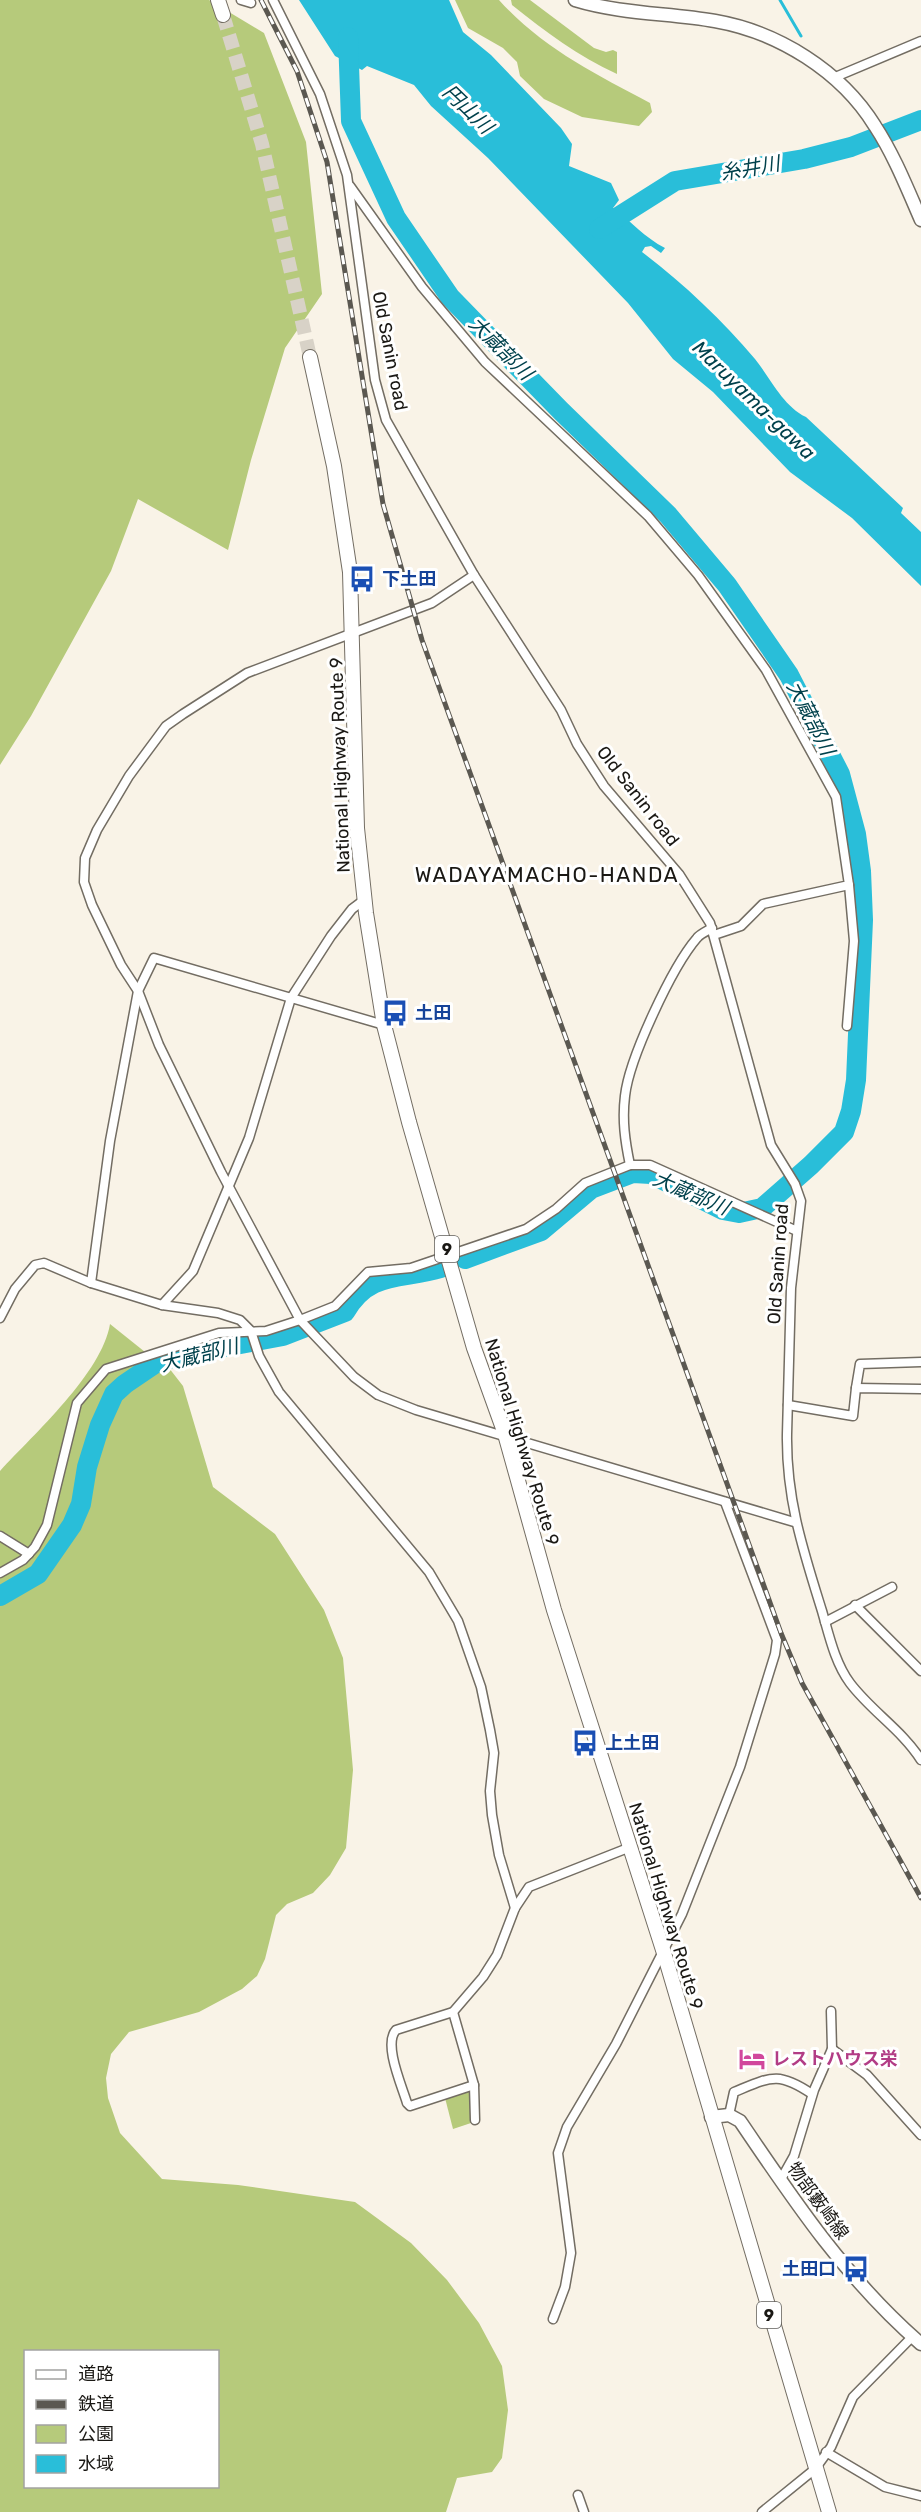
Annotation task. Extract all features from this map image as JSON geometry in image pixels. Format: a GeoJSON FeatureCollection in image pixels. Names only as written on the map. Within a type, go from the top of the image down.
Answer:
{"type":"FeatureCollection","features":[{"type":"Feature","properties":{"kind":"highway"},"geometry":{"type":"LineString","coordinates":[[218,0],[223,15]]}},
{"type":"Feature","properties":{"kind":"highway","name":"National Highway Route 9"},"geometry":{"type":"LineString","coordinates":[[310,357],[344,526],[353,631],[357,828],[364,900],[384,1025],[409,1122],[474,1348],[505,1434],[554,1610],[628,1848],[664,1953],[829,2512]]}},
{"type":"Feature","properties":{"kind":"main road"},"geometry":{"type":"LineString","coordinates":[[575,0],[617,10],[716,21],[747,29],[793,49],[835,80],[874,123],[892,156],[921,220]]}},
{"type":"Feature","properties":{"kind":"main road"},"geometry":{"type":"LineString","coordinates":[[711,2117],[729,2115]]}},
{"type":"Feature","properties":{"kind":"main road","name":"物部藪崎線"},"geometry":{"type":"LineString","coordinates":[[729,2115],[740,2121],[780,2181],[845,2268],[917,2340]]}},
{"type":"Feature","properties":{"kind":"street"},"geometry":{"type":"LineString","coordinates":[[241,0],[250,3]]}},
{"type":"Feature","properties":{"kind":"street","name":"Old Sanin road"},"geometry":{"type":"LineString","coordinates":[[273,0],[320,94],[348,183],[375,380],[386,420],[474,575],[561,710],[577,744],[604,786],[679,874],[713,932],[771,1145],[795,1184],[801,1200],[790,1288],[787,1455],[794,1522],[835,1653],[848,1681],[864,1700],[910,1743],[921,1760]]}},
{"type":"Feature","properties":{"kind":"street"},"geometry":{"type":"LineString","coordinates":[[835,80],[921,41]]}},
{"type":"Feature","properties":{"kind":"street"},"geometry":{"type":"LineString","coordinates":[[348,183],[422,287],[485,362],[648,516],[705,584],[766,670],[836,797],[849,885],[854,941],[847,1026]]}},
{"type":"Feature","properties":{"kind":"street"},"geometry":{"type":"LineString","coordinates":[[474,575],[432,603],[247,672],[166,726],[129,776],[97,830],[86,858],[84,882],[121,965],[138,991],[159,1046],[228,1185],[300,1320],[354,1377],[378,1395],[416,1410],[505,1434],[794,1522]]}},
{"type":"Feature","properties":{"kind":"street"},"geometry":{"type":"LineString","coordinates":[[630,1165],[623,1131],[625,1094],[643,1036],[666,988],[698,937],[741,926],[763,904],[849,885]]}},
{"type":"Feature","properties":{"kind":"street"},"geometry":{"type":"LineString","coordinates":[[162,1305],[193,1271],[249,1138],[291,998],[331,936],[352,909],[364,900]]}},
{"type":"Feature","properties":{"kind":"street"},"geometry":{"type":"LineString","coordinates":[[91,1283],[110,1141],[138,991],[154,958],[384,1025]]}},
{"type":"Feature","properties":{"kind":"street"},"geometry":{"type":"LineString","coordinates":[[0,1573],[29,1554],[47,1525],[77,1403],[106,1369],[219,1333],[266,1331],[300,1320],[335,1306],[368,1272],[411,1268],[526,1229],[556,1209],[585,1183],[630,1165],[650,1165],[797,1231]]}},
{"type":"Feature","properties":{"kind":"street"},"geometry":{"type":"LineString","coordinates":[[0,1318],[15,1290],[35,1265],[44,1263],[91,1283],[162,1305],[218,1313],[240,1320],[251,1330],[259,1356],[279,1392],[429,1572],[458,1621],[481,1687],[490,1730],[494,1754],[490,1791],[492,1815],[499,1855],[515,1908]]}},
{"type":"Feature","properties":{"kind":"street"},"geometry":{"type":"LineString","coordinates":[[788,1405],[853,1416],[860,1364],[921,1362]]}},
{"type":"Feature","properties":{"kind":"street"},"geometry":{"type":"LineString","coordinates":[[856,1388],[921,1389]]}},
{"type":"Feature","properties":{"kind":"street"},"geometry":{"type":"LineString","coordinates":[[552,2319],[565,2287],[571,2253],[558,2153],[567,2127],[616,2044],[682,1914],[740,1767],[775,1654],[777,1640],[725,1502]]}},
{"type":"Feature","properties":{"kind":"street"},"geometry":{"type":"LineString","coordinates":[[0,1536],[29,1554]]}},
{"type":"Feature","properties":{"kind":"street"},"geometry":{"type":"LineString","coordinates":[[825,1622],[892,1587]]}},
{"type":"Feature","properties":{"kind":"street"},"geometry":{"type":"LineString","coordinates":[[855,1605],[921,1671]]}},
{"type":"Feature","properties":{"kind":"street"},"geometry":{"type":"LineString","coordinates":[[474,2085],[410,2106],[407,2103],[390,2042],[392,2034],[396,2030],[453,2012],[483,1977],[497,1955],[515,1908],[529,1887],[628,1848]]}},
{"type":"Feature","properties":{"kind":"street"},"geometry":{"type":"LineString","coordinates":[[780,2181],[794,2156],[812,2094],[832,2049],[831,2011]]}},
{"type":"Feature","properties":{"kind":"street"},"geometry":{"type":"LineString","coordinates":[[453,2012],[474,2085],[475,2120]]}},
{"type":"Feature","properties":{"kind":"street"},"geometry":{"type":"LineString","coordinates":[[832,2049],[867,2075],[921,2134]]}},
{"type":"Feature","properties":{"kind":"street"},"geometry":{"type":"LineString","coordinates":[[729,2115],[734,2091],[770,2077],[793,2081],[812,2094]]}},
{"type":"Feature","properties":{"kind":"street"},"geometry":{"type":"LineString","coordinates":[[762,2512],[815,2469],[853,2397],[917,2340]]}},
{"type":"Feature","properties":{"kind":"street"},"geometry":{"type":"LineString","coordinates":[[826,2452],[885,2487],[921,2496]]}},
{"type":"Feature","properties":{"kind":"street"},"geometry":{"type":"LineString","coordinates":[[578,2494],[584,2512]]}},
{"type":"Feature","properties":{"kind":"green space"},"geometry":{"type":"Polygon","coordinates":[[[0,0],[209,0],[264,33],[306,142],[322,294],[285,348],[251,460],[228,550],[138,499],[111,571],[31,716],[0,765],[0,0]]]}},
{"type":"Feature","properties":{"kind":"green space"},"geometry":{"type":"Polygon","coordinates":[[[455,0],[499,0],[515,17],[551,46],[589,70],[650,103],[652,112],[639,126],[582,117],[544,99],[520,76],[517,62],[503,48],[468,28],[455,0]]]}},
{"type":"Feature","properties":{"kind":"green space"},"geometry":{"type":"Polygon","coordinates":[[[511,0],[530,0],[594,48],[606,52],[613,50],[617,52],[617,74],[589,59],[537,25],[512,5],[511,0]]]}},
{"type":"Feature","properties":{"kind":"green space"},"geometry":{"type":"Polygon","coordinates":[[[110,1324],[169,1368],[183,1386],[213,1487],[275,1534],[324,1610],[343,1658],[353,1770],[346,1848],[330,1875],[313,1893],[287,1904],[276,1915],[265,1959],[257,1976],[242,1989],[199,2012],[129,2032],[111,2054],[106,2078],[108,2098],[120,2133],[162,2179],[238,2185],[355,2202],[411,2243],[447,2280],[479,2323],[502,2366],[508,2410],[502,2458],[492,2472],[457,2478],[446,2512],[0,2512],[0,1471],[65,1402],[94,1362],[104,1343],[110,1324]]]}},
{"type":"Feature","properties":{"kind":"green space"},"geometry":{"type":"Polygon","coordinates":[[[470,2090],[471,2123],[453,2129],[445,2098],[470,2090]]]}},
{"type":"Feature","properties":{"kind":"water"},"geometry":{"type":"Polygon","coordinates":[[[299,0],[449,0],[463,32],[491,55],[561,128],[572,144],[569,166],[611,183],[619,200],[613,208],[665,248],[661,253],[651,246],[645,247],[642,252],[702,302],[755,359],[791,406],[806,417],[903,508],[901,513],[921,532],[921,586],[852,518],[790,472],[713,392],[673,359],[628,303],[488,158],[431,106],[414,85],[367,66],[362,70],[335,56],[299,0]]]}},
{"type":"Feature","properties":{"kind":"waterway"},"geometry":{"type":"LineString","coordinates":[[780,0],[801,36]]}},
{"type":"Feature","properties":{"kind":"waterway","name":"大蔵部川"},"geometry":{"type":"LineString","coordinates":[[348,37],[351,121],[396,218],[450,297],[561,411],[668,515],[727,585],[789,675],[840,774],[856,834],[861,871],[863,920],[856,1080],[851,1111],[844,1132],[811,1165],[762,1208],[739,1213],[723,1210],[651,1174],[633,1173],[591,1189],[541,1231],[465,1259]]}},
{"type":"Feature","properties":{"kind":"waterway","name":"糸井川"},"geometry":{"type":"LineString","coordinates":[[599,229],[675,181],[804,159],[851,147],[921,120]]}},
{"type":"Feature","properties":{"kind":"waterway","name":"大蔵部川"},"geometry":{"type":"LineString","coordinates":[[0,1596],[38,1574],[72,1525],[81,1504],[87,1467],[100,1425],[114,1394],[125,1384],[156,1363],[181,1355],[283,1336],[345,1312],[364,1289],[375,1283],[441,1268]]}},
{"type":"Feature","properties":{"kind":"tunnel"},"geometry":{"type":"LineString","coordinates":[[223,15],[262,144],[310,357]]}},
{"type":"Feature","properties":{"kind":"railway"},"geometry":{"type":"LineString","coordinates":[[261,0],[297,71],[327,162],[383,504],[422,640],[781,1633],[802,1683],[921,1898]]}},
{"type":"Feature","properties":{"kind":"place","name":"下土田"},"geometry":{"type":"Point","coordinates":[362,579]}},
{"type":"Feature","properties":{"kind":"place","name":"土田"},"geometry":{"type":"Point","coordinates":[395,1013]}},
{"type":"Feature","properties":{"kind":"place","name":"上土田"},"geometry":{"type":"Point","coordinates":[585,1743]}},
{"type":"Feature","properties":{"kind":"place","name":"レストハウス栄"},"geometry":{"type":"Point","coordinates":[752,2059]}},
{"type":"Feature","properties":{"kind":"place","name":"土田口"},"geometry":{"type":"Point","coordinates":[856,2269]}},
{"type":"Feature","properties":{"kind":"district","name":"WADAYAMACHO-HANDA"},"geometry":{"type":"Point","coordinates":[547,875]}},
{"type":"Feature","properties":{"kind":"water label","name":"円山川"},"geometry":{"type":"Point","coordinates":[468,109]}},
{"type":"Feature","properties":{"kind":"water label","name":"Maruyama-gawa"},"geometry":{"type":"Point","coordinates":[754,400]}}]}
